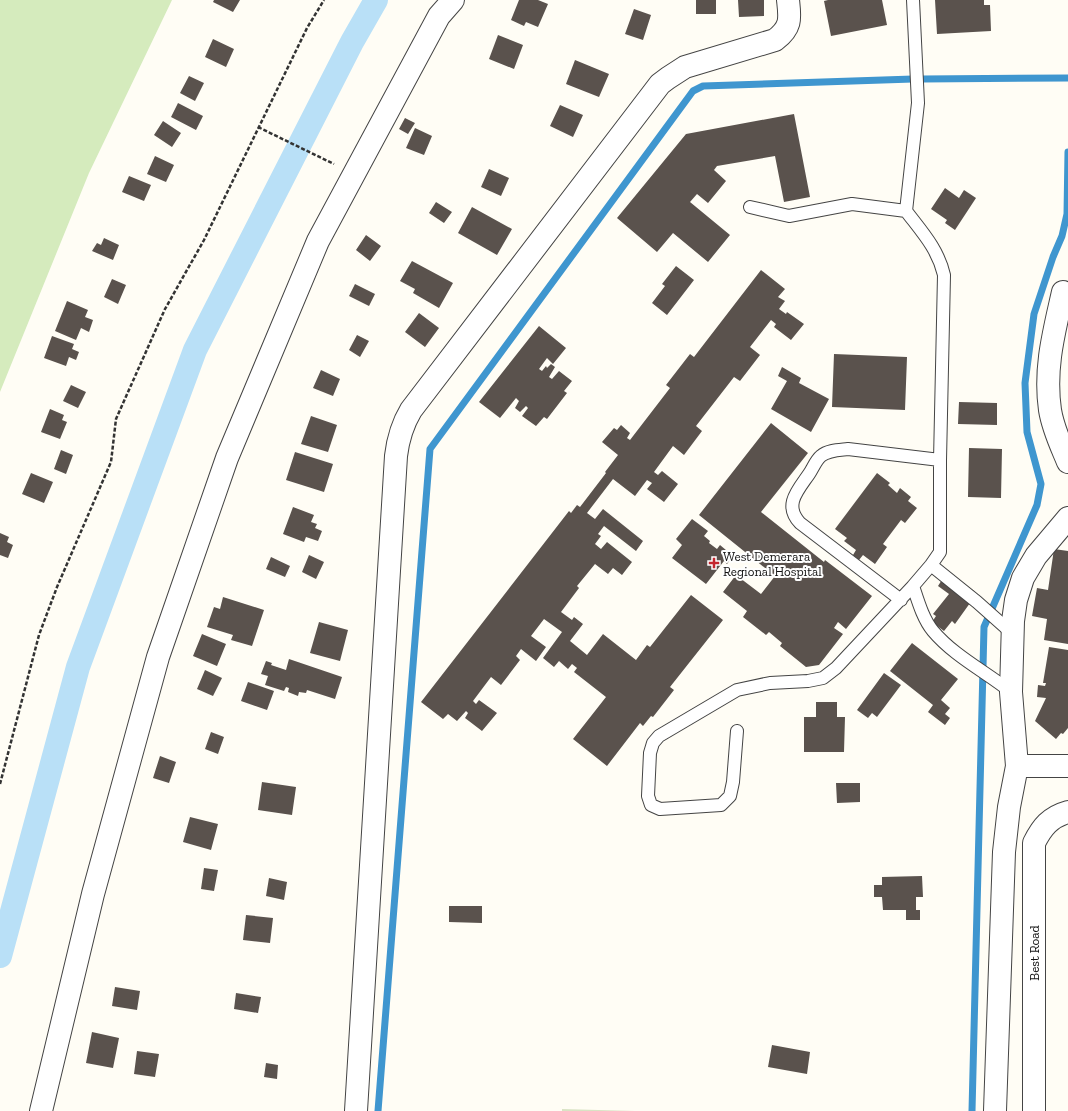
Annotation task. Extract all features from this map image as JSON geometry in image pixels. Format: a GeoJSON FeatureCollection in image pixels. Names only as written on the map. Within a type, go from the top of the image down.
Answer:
{"type":"FeatureCollection","features":[{"type":"Feature","properties":{"kind":"street"},"geometry":{"type":"LineString","coordinates":[[47,1110],[93,894],[158,657],[227,458],[318,241],[439,16],[453,0]]}},
{"type":"Feature","properties":{"kind":"street"},"geometry":{"type":"LineString","coordinates":[[356,1111],[396,456],[400,432],[411,410],[660,84],[685,67],[775,40],[782,35],[787,28],[790,19],[788,0]]}},
{"type":"Feature","properties":{"kind":"street"},"geometry":{"type":"LineString","coordinates":[[1063,292],[1053,334],[1048,364],[1050,410],[1057,434],[1068,462]]}},
{"type":"Feature","properties":{"kind":"street"},"geometry":{"type":"LineString","coordinates":[[995,1111],[1004,852],[1009,807],[1017,766],[1006,628],[1013,621],[1016,600],[1023,578],[1036,556],[1068,518]]}},
{"type":"Feature","properties":{"kind":"street"},"geometry":{"type":"LineString","coordinates":[[1017,766],[1068,766]]}},
{"type":"Feature","properties":{"kind":"street","name":"Best Road"},"geometry":{"type":"LineString","coordinates":[[1034,1111],[1034,843],[1041,830],[1048,823],[1058,815],[1068,812]]}},
{"type":"Feature","properties":{"kind":"lane"},"geometry":{"type":"LineString","coordinates":[[737,731],[733,782],[730,796],[721,805],[660,809],[651,805],[648,796],[650,753],[653,743],[659,736],[737,690],[770,683],[808,681],[823,678],[836,668],[901,600],[931,565],[940,552],[940,460],[944,275],[935,249],[906,211],[918,103],[913,0]]}},
{"type":"Feature","properties":{"kind":"lane"},"geometry":{"type":"LineString","coordinates":[[750,207],[789,216],[852,204],[906,211]]}},
{"type":"Feature","properties":{"kind":"lane"},"geometry":{"type":"LineString","coordinates":[[901,600],[800,523],[794,517],[792,510],[794,494],[821,456],[834,450],[848,449],[940,460]]}},
{"type":"Feature","properties":{"kind":"lane"},"geometry":{"type":"LineString","coordinates":[[931,565],[977,602],[1006,628]]}},
{"type":"Feature","properties":{"kind":"lane"},"geometry":{"type":"LineString","coordinates":[[913,586],[922,614],[933,631],[956,652],[993,677],[1011,692]]}},
{"type":"Feature","properties":{"kind":"path"},"geometry":{"type":"LineString","coordinates":[[0,784],[39,635],[62,574],[111,462],[116,419],[165,309],[204,240],[307,28],[324,0]]}},
{"type":"Feature","properties":{"kind":"path"},"geometry":{"type":"LineString","coordinates":[[258,127],[325,160]]}},
{"type":"Feature","properties":{"kind":"green space"},"geometry":{"type":"Polygon","coordinates":[[[0,0],[172,0],[89,173],[0,392],[0,0]]]}},
{"type":"Feature","properties":{"kind":"green space"},"geometry":{"type":"Polygon","coordinates":[[[562,1109],[635,1111],[562,1111],[562,1109]]]}},
{"type":"Feature","properties":{"kind":"building"},"geometry":{"type":"Polygon","coordinates":[[[214,0],[240,0],[233,12],[213,2],[214,0]]]}},
{"type":"Feature","properties":{"kind":"building"},"geometry":{"type":"Polygon","coordinates":[[[519,0],[538,0],[548,4],[538,27],[526,22],[524,26],[511,20],[519,0]]]}},
{"type":"Feature","properties":{"kind":"building"},"geometry":{"type":"Polygon","coordinates":[[[696,0],[716,0],[716,14],[696,14],[696,0]]]}},
{"type":"Feature","properties":{"kind":"building"},"geometry":{"type":"Polygon","coordinates":[[[738,0],[764,0],[764,16],[739,17],[738,0]]]}},
{"type":"Feature","properties":{"kind":"building"},"geometry":{"type":"Polygon","coordinates":[[[882,0],[887,25],[831,36],[824,1],[882,0]]]}},
{"type":"Feature","properties":{"kind":"building"},"geometry":{"type":"Polygon","coordinates":[[[935,0],[984,0],[984,5],[990,5],[991,31],[937,34],[935,0]]]}},
{"type":"Feature","properties":{"kind":"building"},"geometry":{"type":"Polygon","coordinates":[[[634,9],[651,15],[643,40],[625,34],[634,9]]]}},
{"type":"Feature","properties":{"kind":"building"},"geometry":{"type":"Polygon","coordinates":[[[498,35],[523,45],[514,69],[489,59],[498,35]]]}},
{"type":"Feature","properties":{"kind":"building"},"geometry":{"type":"Polygon","coordinates":[[[213,39],[234,49],[226,67],[205,57],[213,39]]]}},
{"type":"Feature","properties":{"kind":"building"},"geometry":{"type":"Polygon","coordinates":[[[575,60],[609,74],[599,97],[566,84],[575,60]]]}},
{"type":"Feature","properties":{"kind":"building"},"geometry":{"type":"Polygon","coordinates":[[[189,76],[204,83],[195,101],[180,93],[189,76]]]}},
{"type":"Feature","properties":{"kind":"building"},"geometry":{"type":"Polygon","coordinates":[[[178,103],[203,116],[196,130],[171,117],[178,103]]]}},
{"type":"Feature","properties":{"kind":"building"},"geometry":{"type":"Polygon","coordinates":[[[560,105],[583,115],[573,137],[550,126],[560,105]]]}},
{"type":"Feature","properties":{"kind":"building"},"geometry":{"type":"Polygon","coordinates":[[[794,114],[810,197],[784,202],[775,156],[717,166],[714,170],[726,181],[708,203],[697,194],[690,202],[730,235],[708,262],[673,233],[657,252],[617,218],[686,134],[794,114]]]}},
{"type":"Feature","properties":{"kind":"building"},"geometry":{"type":"Polygon","coordinates":[[[405,118],[415,123],[408,134],[399,129],[405,118]]]}},
{"type":"Feature","properties":{"kind":"building"},"geometry":{"type":"Polygon","coordinates":[[[163,121],[181,133],[172,147],[154,135],[163,121]]]}},
{"type":"Feature","properties":{"kind":"building"},"geometry":{"type":"Polygon","coordinates":[[[415,128],[432,136],[424,155],[406,148],[415,128]]]}},
{"type":"Feature","properties":{"kind":"building"},"geometry":{"type":"Polygon","coordinates":[[[155,156],[174,165],[166,182],[147,174],[155,156]]]}},
{"type":"Feature","properties":{"kind":"building"},"geometry":{"type":"Polygon","coordinates":[[[489,169],[509,178],[501,196],[481,187],[489,169]]]}},
{"type":"Feature","properties":{"kind":"building"},"geometry":{"type":"Polygon","coordinates":[[[129,176],[151,185],[144,201],[122,192],[129,176]]]}},
{"type":"Feature","properties":{"kind":"building"},"geometry":{"type":"Polygon","coordinates":[[[945,188],[959,198],[964,190],[976,198],[955,230],[945,223],[947,220],[931,209],[945,188]]]}},
{"type":"Feature","properties":{"kind":"building"},"geometry":{"type":"Polygon","coordinates":[[[436,202],[452,212],[444,223],[429,213],[436,202]]]}},
{"type":"Feature","properties":{"kind":"building"},"geometry":{"type":"Polygon","coordinates":[[[472,207],[512,229],[497,255],[458,233],[472,207]]]}},
{"type":"Feature","properties":{"kind":"building"},"geometry":{"type":"Polygon","coordinates":[[[366,235],[381,246],[370,261],[356,250],[366,235]]]}},
{"type":"Feature","properties":{"kind":"building"},"geometry":{"type":"Polygon","coordinates":[[[104,238],[119,245],[113,260],[92,251],[97,243],[101,245],[104,238]]]}},
{"type":"Feature","properties":{"kind":"building"},"geometry":{"type":"Polygon","coordinates":[[[412,261],[453,283],[439,308],[413,293],[415,289],[400,281],[412,261]]]}},
{"type":"Feature","properties":{"kind":"building"},"geometry":{"type":"Polygon","coordinates":[[[676,266],[694,280],[667,315],[652,303],[665,286],[662,284],[676,266]]]}},
{"type":"Feature","properties":{"kind":"building"},"geometry":{"type":"Polygon","coordinates":[[[761,270],[785,289],[778,297],[785,301],[779,309],[786,314],[787,312],[804,324],[791,340],[774,327],[776,324],[771,320],[750,347],[760,355],[740,381],[734,377],[696,426],[702,431],[684,455],[673,446],[654,472],[658,475],[662,471],[678,484],[664,502],[647,489],[652,483],[647,480],[635,496],[613,479],[587,513],[595,519],[603,509],[643,541],[636,551],[604,526],[598,534],[601,536],[595,544],[601,549],[607,542],[632,562],[622,575],[613,568],[608,574],[595,564],[577,586],[579,588],[561,612],[572,620],[574,617],[583,624],[570,641],[587,655],[603,634],[636,660],[647,645],[650,647],[691,595],[723,620],[670,687],[674,690],[653,717],[651,716],[643,726],[640,723],[607,766],[573,739],[606,697],[574,672],[577,668],[572,664],[568,669],[559,661],[554,667],[543,658],[562,632],[544,619],[531,636],[546,647],[536,661],[521,649],[516,656],[520,660],[501,685],[491,677],[473,701],[476,704],[479,700],[497,713],[482,731],[465,718],[468,713],[466,711],[457,721],[448,714],[443,719],[421,702],[569,511],[571,513],[577,505],[580,507],[606,473],[605,472],[618,455],[602,442],[614,428],[617,430],[621,425],[630,433],[627,438],[630,440],[670,388],[666,385],[690,354],[694,357],[761,270]]]}},
{"type":"Feature","properties":{"kind":"building"},"geometry":{"type":"Polygon","coordinates":[[[112,279],[126,285],[118,304],[104,297],[112,279]]]}},
{"type":"Feature","properties":{"kind":"building"},"geometry":{"type":"Polygon","coordinates":[[[355,284],[375,294],[369,306],[349,296],[355,284]]]}},
{"type":"Feature","properties":{"kind":"building"},"geometry":{"type":"Polygon","coordinates":[[[67,301],[88,310],[85,317],[93,320],[89,332],[81,328],[76,340],[55,331],[67,301]]]}},
{"type":"Feature","properties":{"kind":"building"},"geometry":{"type":"Polygon","coordinates":[[[419,313],[439,328],[425,347],[405,332],[419,313]]]}},
{"type":"Feature","properties":{"kind":"building"},"geometry":{"type":"Polygon","coordinates":[[[539,326],[566,348],[553,364],[547,358],[539,369],[542,371],[546,366],[547,368],[551,364],[555,367],[549,377],[552,379],[559,371],[572,381],[564,391],[567,393],[547,419],[544,417],[536,426],[522,416],[528,408],[526,406],[520,412],[515,408],[519,401],[516,398],[500,418],[479,402],[539,326]]]}},
{"type":"Feature","properties":{"kind":"building"},"geometry":{"type":"Polygon","coordinates":[[[357,335],[369,341],[360,357],[349,350],[357,335]]]}},
{"type":"Feature","properties":{"kind":"building"},"geometry":{"type":"Polygon","coordinates":[[[52,336],[74,344],[72,349],[79,352],[76,360],[69,357],[66,366],[44,358],[52,336]]]}},
{"type":"Feature","properties":{"kind":"building"},"geometry":{"type":"Polygon","coordinates":[[[834,354],[907,357],[905,410],[832,407],[834,354]]]}},
{"type":"Feature","properties":{"kind":"building"},"geometry":{"type":"Polygon","coordinates":[[[782,367],[801,378],[799,383],[829,399],[811,432],[771,409],[787,381],[778,376],[782,367]]]}},
{"type":"Feature","properties":{"kind":"building"},"geometry":{"type":"Polygon","coordinates":[[[321,370],[340,379],[333,396],[313,388],[321,370]]]}},
{"type":"Feature","properties":{"kind":"building"},"geometry":{"type":"Polygon","coordinates":[[[71,385],[86,392],[78,408],[63,401],[71,385]]]}},
{"type":"Feature","properties":{"kind":"building"},"geometry":{"type":"Polygon","coordinates":[[[959,402],[997,403],[997,425],[958,424],[959,402]]]}},
{"type":"Feature","properties":{"kind":"building"},"geometry":{"type":"Polygon","coordinates":[[[50,409],[64,415],[62,420],[67,422],[60,439],[41,432],[50,409]]]}},
{"type":"Feature","properties":{"kind":"building"},"geometry":{"type":"Polygon","coordinates":[[[311,416],[337,425],[328,452],[301,444],[311,416]]]}},
{"type":"Feature","properties":{"kind":"building"},"geometry":{"type":"Polygon","coordinates":[[[771,423],[808,453],[761,512],[824,562],[825,560],[872,596],[846,629],[838,622],[834,628],[843,634],[819,665],[806,667],[780,646],[782,643],[769,632],[766,635],[743,617],[747,611],[723,592],[736,575],[761,594],[775,576],[699,515],[771,423]]]}},
{"type":"Feature","properties":{"kind":"building"},"geometry":{"type":"Polygon","coordinates":[[[969,448],[1002,449],[1001,498],[968,497],[969,448]]]}},
{"type":"Feature","properties":{"kind":"building"},"geometry":{"type":"Polygon","coordinates":[[[61,450],[73,455],[66,474],[54,469],[61,450]]]}},
{"type":"Feature","properties":{"kind":"building"},"geometry":{"type":"Polygon","coordinates":[[[295,452],[333,464],[324,492],[286,480],[295,452]]]}},
{"type":"Feature","properties":{"kind":"building"},"geometry":{"type":"Polygon","coordinates":[[[31,473],[53,482],[44,503],[22,494],[31,473]]]}},
{"type":"Feature","properties":{"kind":"building"},"geometry":{"type":"Polygon","coordinates":[[[877,473],[890,483],[888,485],[897,493],[900,488],[911,497],[908,501],[917,508],[905,523],[901,520],[883,544],[887,547],[875,564],[863,555],[859,560],[853,555],[856,550],[844,541],[847,538],[835,529],[877,473]]]}},
{"type":"Feature","properties":{"kind":"building"},"geometry":{"type":"Polygon","coordinates":[[[293,507],[314,515],[311,522],[317,524],[315,528],[322,531],[318,541],[306,537],[304,542],[283,534],[293,507]]]}},
{"type":"Feature","properties":{"kind":"building"},"geometry":{"type":"Polygon","coordinates":[[[692,519],[708,531],[704,536],[710,541],[709,543],[717,549],[720,545],[733,556],[727,564],[724,561],[706,584],[672,558],[682,545],[676,539],[692,519]]]}},
{"type":"Feature","properties":{"kind":"building"},"geometry":{"type":"Polygon","coordinates":[[[0,533],[9,537],[7,542],[13,545],[8,558],[0,555],[0,533]]]}},
{"type":"Feature","properties":{"kind":"building"},"geometry":{"type":"Polygon","coordinates":[[[1054,549],[1068,551],[1068,644],[1044,640],[1047,619],[1032,616],[1037,588],[1048,590],[1054,549]]]}},
{"type":"Feature","properties":{"kind":"building"},"geometry":{"type":"Polygon","coordinates":[[[309,555],[324,562],[316,579],[302,572],[309,555]]]}},
{"type":"Feature","properties":{"kind":"building"},"geometry":{"type":"Polygon","coordinates":[[[271,557],[290,566],[285,577],[266,569],[271,557]]]}},
{"type":"Feature","properties":{"kind":"building"},"geometry":{"type":"Polygon","coordinates":[[[945,575],[959,580],[974,591],[967,601],[970,603],[955,624],[952,621],[944,631],[932,622],[936,616],[933,614],[949,594],[938,586],[945,575]]]}},
{"type":"Feature","properties":{"kind":"building"},"geometry":{"type":"Polygon","coordinates":[[[223,597],[264,610],[252,646],[231,640],[233,635],[207,627],[214,607],[220,609],[223,597]]]}},
{"type":"Feature","properties":{"kind":"building"},"geometry":{"type":"Polygon","coordinates":[[[319,622],[348,630],[340,661],[310,653],[319,622]]]}},
{"type":"Feature","properties":{"kind":"building"},"geometry":{"type":"Polygon","coordinates":[[[202,634],[226,644],[217,666],[193,656],[202,634]]]}},
{"type":"Feature","properties":{"kind":"building"},"geometry":{"type":"Polygon","coordinates":[[[912,643],[958,679],[941,700],[950,708],[945,714],[950,718],[945,725],[928,712],[933,705],[890,671],[912,643]]]}},
{"type":"Feature","properties":{"kind":"building"},"geometry":{"type":"Polygon","coordinates":[[[1049,647],[1068,650],[1068,728],[1056,739],[1035,721],[1046,698],[1037,697],[1038,685],[1045,686],[1046,683],[1043,683],[1049,647]]]}},
{"type":"Feature","properties":{"kind":"building"},"geometry":{"type":"Polygon","coordinates":[[[289,659],[342,677],[335,699],[307,690],[306,693],[299,692],[298,696],[288,692],[289,688],[286,687],[284,691],[265,685],[268,676],[261,674],[266,661],[272,663],[271,665],[286,670],[289,659]]]}},
{"type":"Feature","properties":{"kind":"building"},"geometry":{"type":"Polygon","coordinates":[[[205,670],[222,678],[213,696],[197,689],[205,670]]]}},
{"type":"Feature","properties":{"kind":"building"},"geometry":{"type":"Polygon","coordinates":[[[884,673],[901,685],[877,717],[872,713],[868,718],[857,710],[884,673]]]}},
{"type":"Feature","properties":{"kind":"building"},"geometry":{"type":"Polygon","coordinates":[[[248,682],[274,691],[267,710],[241,701],[248,682]]]}},
{"type":"Feature","properties":{"kind":"building"},"geometry":{"type":"Polygon","coordinates":[[[816,702],[837,702],[837,717],[845,717],[844,752],[804,752],[804,717],[816,717],[816,702]]]}},
{"type":"Feature","properties":{"kind":"building"},"geometry":{"type":"Polygon","coordinates":[[[211,732],[224,737],[218,754],[205,749],[211,732]]]}},
{"type":"Feature","properties":{"kind":"building"},"geometry":{"type":"Polygon","coordinates":[[[160,756],[176,762],[169,783],[153,778],[160,756]]]}},
{"type":"Feature","properties":{"kind":"building"},"geometry":{"type":"Polygon","coordinates":[[[262,782],[296,787],[292,815],[258,810],[262,782]]]}},
{"type":"Feature","properties":{"kind":"building"},"geometry":{"type":"Polygon","coordinates":[[[836,783],[860,783],[860,802],[837,803],[836,783]]]}},
{"type":"Feature","properties":{"kind":"building"},"geometry":{"type":"Polygon","coordinates":[[[190,817],[218,824],[211,850],[183,842],[190,817]]]}},
{"type":"Feature","properties":{"kind":"building"},"geometry":{"type":"Polygon","coordinates":[[[204,868],[218,870],[214,891],[201,889],[204,868]]]}},
{"type":"Feature","properties":{"kind":"building"},"geometry":{"type":"Polygon","coordinates":[[[922,876],[923,897],[916,897],[916,910],[920,910],[920,920],[906,920],[906,910],[883,910],[882,897],[874,897],[874,885],[882,885],[882,877],[922,876]]]}},
{"type":"Feature","properties":{"kind":"building"},"geometry":{"type":"Polygon","coordinates":[[[269,878],[287,882],[284,900],[266,896],[269,878]]]}},
{"type":"Feature","properties":{"kind":"building"},"geometry":{"type":"Polygon","coordinates":[[[449,906],[482,906],[482,923],[449,922],[449,906]]]}},
{"type":"Feature","properties":{"kind":"building"},"geometry":{"type":"Polygon","coordinates":[[[246,915],[273,918],[270,943],[243,940],[246,915]]]}},
{"type":"Feature","properties":{"kind":"building"},"geometry":{"type":"Polygon","coordinates":[[[115,987],[140,991],[137,1010],[112,1006],[115,987]]]}},
{"type":"Feature","properties":{"kind":"building"},"geometry":{"type":"Polygon","coordinates":[[[236,993],[261,997],[258,1013],[234,1009],[236,993]]]}},
{"type":"Feature","properties":{"kind":"building"},"geometry":{"type":"Polygon","coordinates":[[[92,1032],[119,1038],[113,1068],[86,1063],[92,1032]]]}},
{"type":"Feature","properties":{"kind":"building"},"geometry":{"type":"Polygon","coordinates":[[[772,1045],[810,1052],[807,1074],[768,1067],[772,1045]]]}},
{"type":"Feature","properties":{"kind":"building"},"geometry":{"type":"Polygon","coordinates":[[[137,1051],[159,1054],[155,1077],[134,1074],[137,1051]]]}},
{"type":"Feature","properties":{"kind":"building"},"geometry":{"type":"Polygon","coordinates":[[[266,1063],[278,1065],[277,1079],[264,1077],[266,1063]]]}},
{"type":"Feature","properties":{"kind":"waterway"},"geometry":{"type":"LineString","coordinates":[[0,956],[78,667],[195,350],[352,42],[376,0]]}},
{"type":"Feature","properties":{"kind":"waterway"},"geometry":{"type":"LineString","coordinates":[[922,79],[1068,78]]}},
{"type":"Feature","properties":{"kind":"waterway"},"geometry":{"type":"LineString","coordinates":[[378,1111],[430,449],[693,91],[703,86],[913,79]]}},
{"type":"Feature","properties":{"kind":"waterway"},"geometry":{"type":"LineString","coordinates":[[972,1111],[984,627],[1037,505],[1041,484],[1027,432],[1025,383],[1034,314],[1053,257],[1062,236],[1067,214],[1068,152]]}},
{"type":"Feature","properties":{"kind":"place","name":"West Demerara Regional Hospital"},"geometry":{"type":"Point","coordinates":[714,563]}}]}
